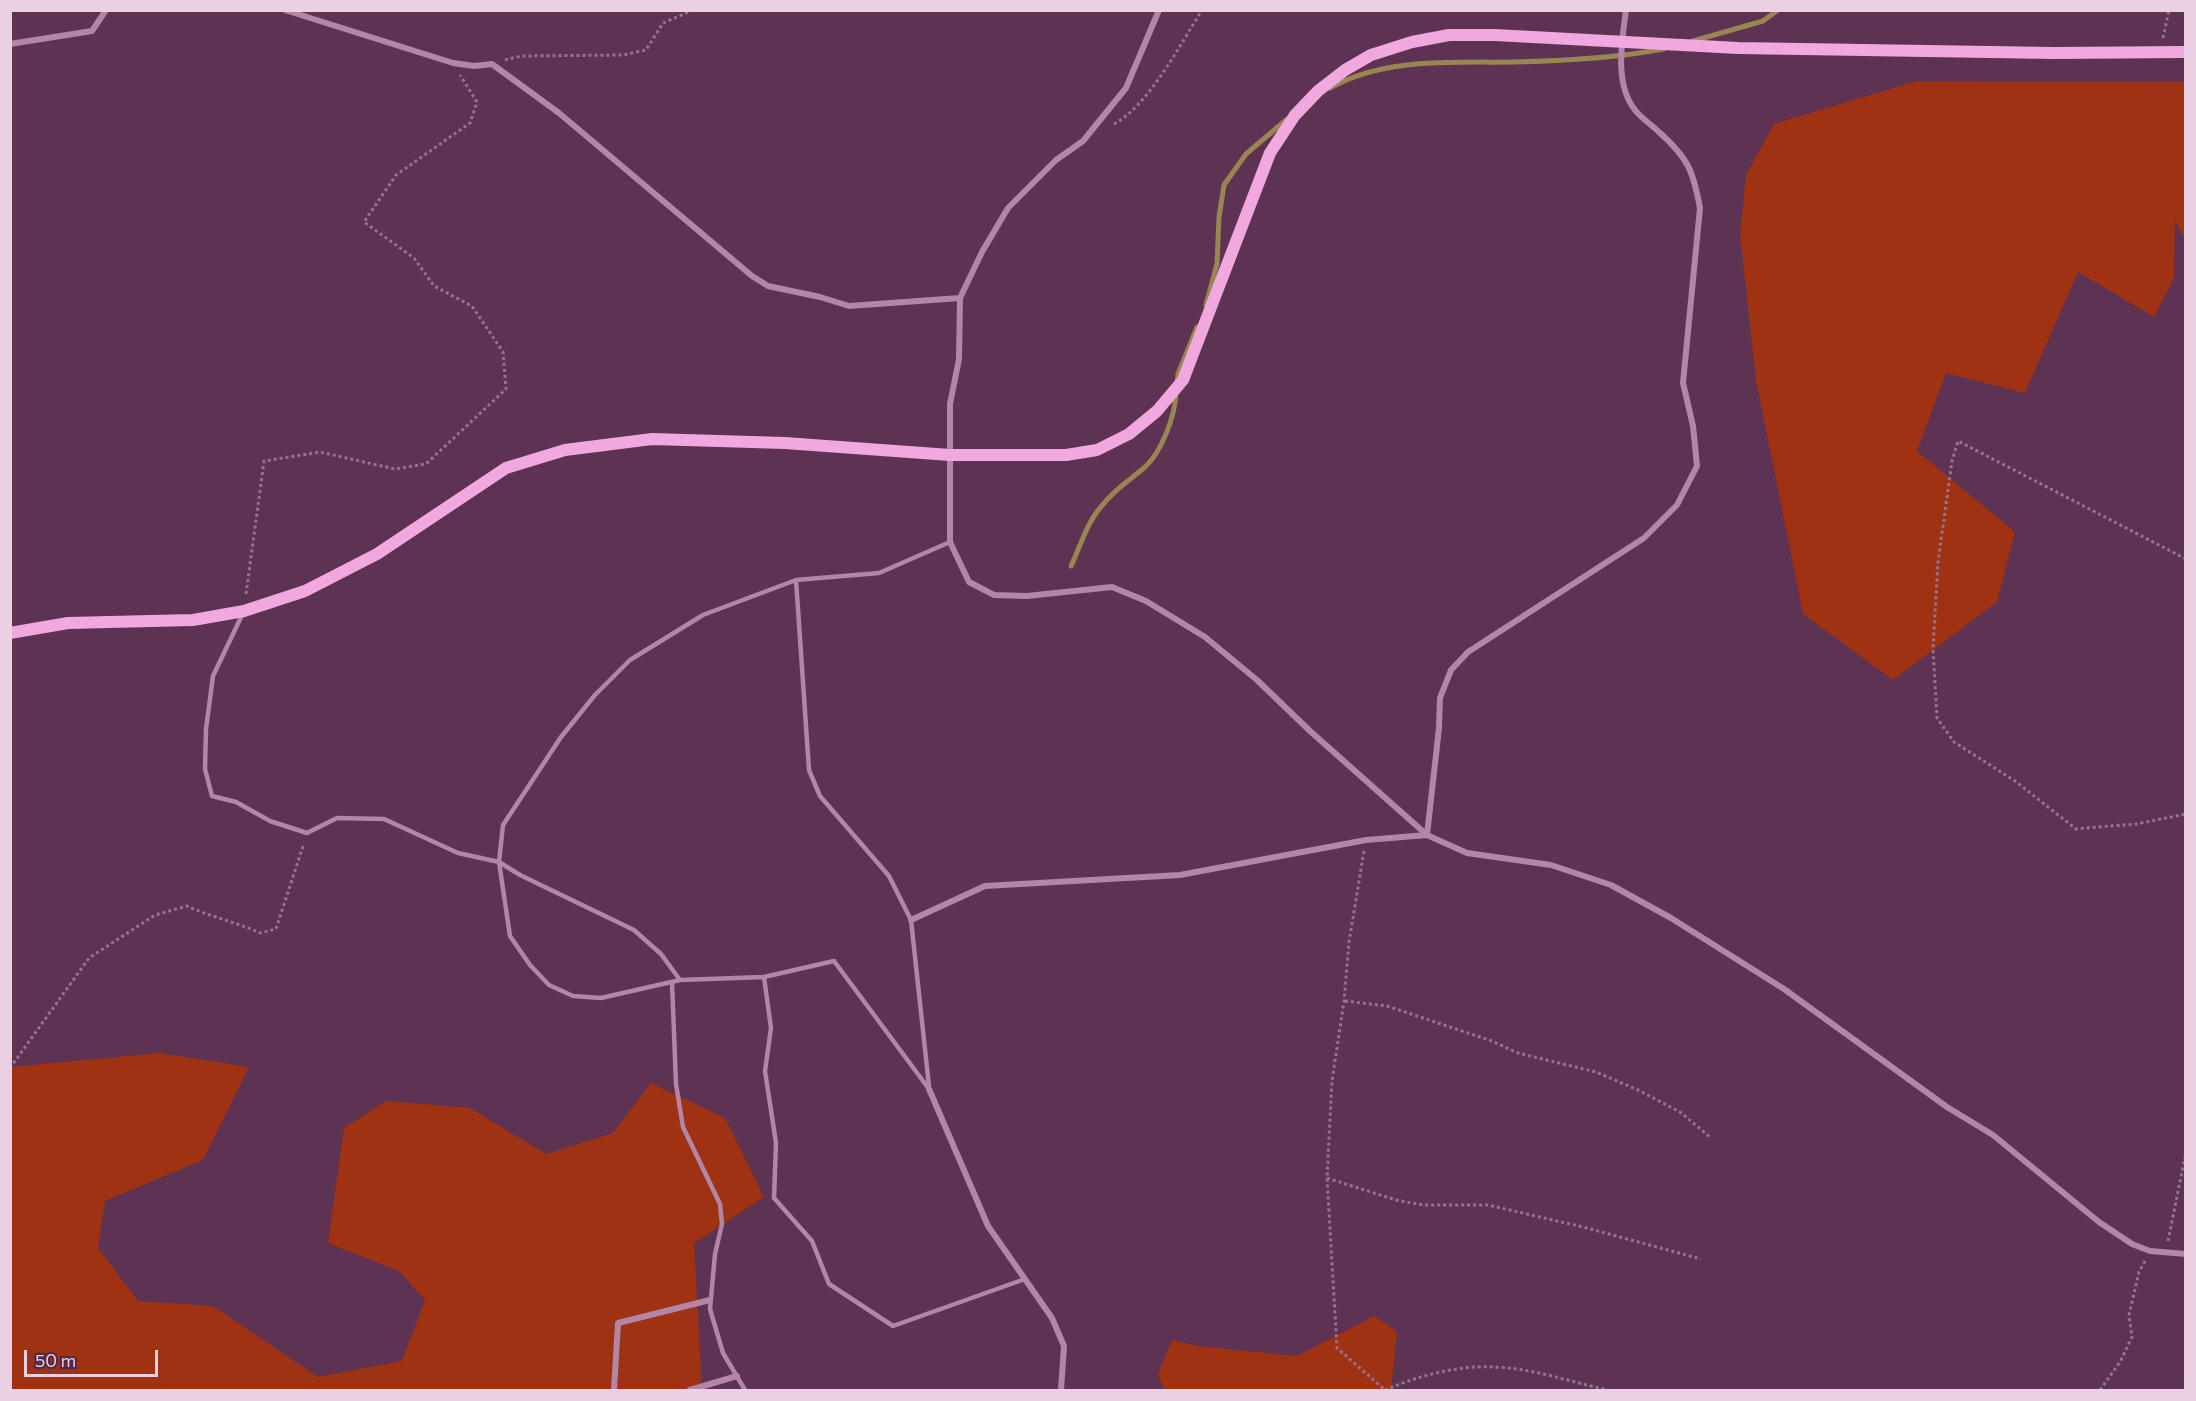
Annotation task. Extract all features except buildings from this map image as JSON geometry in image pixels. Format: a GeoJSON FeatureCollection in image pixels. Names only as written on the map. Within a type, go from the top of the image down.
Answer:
{"type":"FeatureCollection","features":[{"type":"Feature","properties":{"kind":"street"},"geometry":{"type":"LineString","coordinates":[[10,44],[92,31],[106,10]]}},
{"type":"Feature","properties":{"kind":"street"},"geometry":{"type":"LineString","coordinates":[[285,10],[453,63],[474,66],[492,64],[559,113],[752,276],[768,286],[849,306],[960,298]]}},
{"type":"Feature","properties":{"kind":"street"},"geometry":{"type":"LineString","coordinates":[[1159,10],[1126,88],[1083,141],[1056,160],[1008,208],[982,252],[960,298],[959,360],[950,404],[950,542],[969,582],[994,595],[1027,596],[1112,587],[1146,601],[1195,631],[1257,680],[1310,731],[1427,835],[1467,853],[1551,865],[1611,885],[1671,918],[1784,989],[1947,1107],[1993,1135],[2099,1222],[2132,1244],[2150,1251],[2186,1254]]}},
{"type":"Feature","properties":{"kind":"street"},"geometry":{"type":"LineString","coordinates":[[1427,835],[1439,728],[1440,698],[1450,670],[1468,652],[1644,538],[1677,505],[1697,466],[1693,426],[1683,382],[1700,208],[1696,184],[1688,162],[1677,148],[1634,110],[1623,87],[1622,42],[1626,10]]}},
{"type":"Feature","properties":{"kind":"street"},"geometry":{"type":"LineString","coordinates":[[10,633],[68,623],[193,620],[244,611],[304,591],[377,554],[506,468],[565,450],[652,440],[785,443],[950,455],[1066,455],[1097,450],[1129,435],[1157,411],[1183,380],[1270,153],[1294,115],[1318,91],[1345,70],[1371,55],[1412,42],[1449,35],[1495,35],[1738,48],[2053,53],[2186,52]]}},
{"type":"Feature","properties":{"kind":"street"},"geometry":{"type":"LineString","coordinates":[[911,920],[985,886],[1180,875],[1366,840],[1427,835]]}},
{"type":"Feature","properties":{"kind":"street"},"geometry":{"type":"LineString","coordinates":[[929,1089],[988,1226],[1052,1318],[1064,1346],[1060,1390]]}},
{"type":"Feature","properties":{"kind":"street"},"geometry":{"type":"LineString","coordinates":[[614,1390],[618,1323],[710,1300]]}},
{"type":"Feature","properties":{"kind":"street"},"geometry":{"type":"LineString","coordinates":[[690,1390],[737,1376]]}},
{"type":"Feature","properties":{"kind":"lane"},"geometry":{"type":"LineString","coordinates":[[929,1089],[834,962],[764,977],[680,980],[601,998],[573,996],[549,985],[530,965],[510,936],[499,862],[503,825],[528,786],[561,737],[595,694],[630,660],[703,615],[796,580],[879,573],[950,542]]}},
{"type":"Feature","properties":{"kind":"lane"},"geometry":{"type":"LineString","coordinates":[[796,580],[809,770],[820,796],[889,876],[911,920],[929,1089]]}},
{"type":"Feature","properties":{"kind":"lane"},"geometry":{"type":"LineString","coordinates":[[244,611],[213,676],[206,729],[205,769],[212,796],[236,802],[270,821],[307,833],[337,818],[384,819],[458,853],[499,862],[520,875],[634,930],[661,954],[680,980]]}},
{"type":"Feature","properties":{"kind":"lane"},"geometry":{"type":"LineString","coordinates":[[764,977],[771,1028],[765,1071],[776,1143],[774,1198],[812,1241],[830,1284],[893,1326],[1025,1279]]}},
{"type":"Feature","properties":{"kind":"lane"},"geometry":{"type":"LineString","coordinates":[[672,982],[676,1084],[683,1127],[720,1204],[722,1224],[715,1254],[710,1310],[723,1353],[745,1390]]}},
{"type":"Feature","properties":{"kind":"path"},"geometry":{"type":"LineString","coordinates":[[492,64],[521,56],[623,55],[646,50],[663,23],[693,10]]}},
{"type":"Feature","properties":{"kind":"path"},"geometry":{"type":"LineString","coordinates":[[1110,126],[1127,117],[1146,97],[1202,10]]}},
{"type":"Feature","properties":{"kind":"path"},"geometry":{"type":"LineString","coordinates":[[2160,52],[2169,10]]}},
{"type":"Feature","properties":{"kind":"path"},"geometry":{"type":"LineString","coordinates":[[244,611],[264,461],[320,452],[395,469],[426,464],[506,389],[503,352],[472,306],[434,286],[414,258],[364,222],[396,175],[470,123],[477,102],[453,63]]}},
{"type":"Feature","properties":{"kind":"path"},"geometry":{"type":"LineString","coordinates":[[2186,559],[1958,441],[1952,461],[1938,562],[1933,649],[1937,718],[1954,742],[2015,781],[2076,829],[2136,824],[2186,814]]}},
{"type":"Feature","properties":{"kind":"path"},"geometry":{"type":"LineString","coordinates":[[10,1068],[89,958],[155,915],[187,906],[209,916],[236,922],[260,933],[276,929],[307,833]]}},
{"type":"Feature","properties":{"kind":"path"},"geometry":{"type":"LineString","coordinates":[[1366,840],[1349,942],[1344,1001],[1332,1081],[1327,1178],[1337,1348],[1385,1390],[1414,1377],[1492,1366],[1608,1390]]}},
{"type":"Feature","properties":{"kind":"path"},"geometry":{"type":"LineString","coordinates":[[1344,1001],[1387,1006],[1492,1041],[1518,1053],[1596,1072],[1638,1090],[1680,1112],[1710,1137]]}},
{"type":"Feature","properties":{"kind":"path"},"geometry":{"type":"LineString","coordinates":[[2165,1252],[2186,1152]]}},
{"type":"Feature","properties":{"kind":"path"},"geometry":{"type":"LineString","coordinates":[[1327,1178],[1396,1200],[1414,1203],[1488,1205],[1583,1227],[1701,1259]]}},
{"type":"Feature","properties":{"kind":"path"},"geometry":{"type":"LineString","coordinates":[[2100,1390],[2121,1362],[2132,1337],[2129,1315],[2139,1272],[2150,1251]]}},
{"type":"Feature","properties":{"kind":"shaded area"},"geometry":{"type":"Polygon","coordinates":[[[1917,81],[2185,82],[2186,241],[2175,221],[2174,278],[2154,317],[2078,272],[2025,393],[1946,373],[1917,451],[2015,532],[1997,602],[1893,680],[1803,614],[1756,380],[1740,235],[1746,175],[1774,124],[1917,81]]]}},
{"type":"Feature","properties":{"kind":"shaded area"},"geometry":{"type":"Polygon","coordinates":[[[159,1053],[249,1067],[203,1160],[105,1201],[98,1248],[138,1301],[213,1306],[318,1377],[402,1361],[425,1300],[399,1271],[328,1243],[344,1128],[386,1101],[470,1108],[546,1154],[613,1133],[651,1083],[725,1118],[764,1197],[694,1243],[702,1390],[11,1390],[11,1067],[159,1053]]]}},
{"type":"Feature","properties":{"kind":"shaded area"},"geometry":{"type":"Polygon","coordinates":[[[1374,1316],[1397,1331],[1391,1390],[1164,1390],[1158,1374],[1172,1340],[1198,1346],[1297,1356],[1374,1316]]]}},
{"type":"Feature","properties":{"kind":"waterway"},"geometry":{"type":"LineString","coordinates":[[1693,41],[1763,21],[1778,10]]}},
{"type":"Feature","properties":{"kind":"waterway"},"geometry":{"type":"LineString","coordinates":[[1330,88],[1351,78],[1396,66],[1443,62],[1571,60],[1664,49]]}},
{"type":"Feature","properties":{"kind":"waterway"},"geometry":{"type":"LineString","coordinates":[[1206,305],[1217,264],[1219,217],[1224,185],[1246,154],[1286,120]]}},
{"type":"Feature","properties":{"kind":"waterway"},"geometry":{"type":"LineString","coordinates":[[1177,383],[1178,374],[1197,327]]}},
{"type":"Feature","properties":{"kind":"waterway"},"geometry":{"type":"LineString","coordinates":[[1071,566],[1095,514],[1110,496],[1144,468],[1156,453],[1170,423],[1176,393]]}}]}
